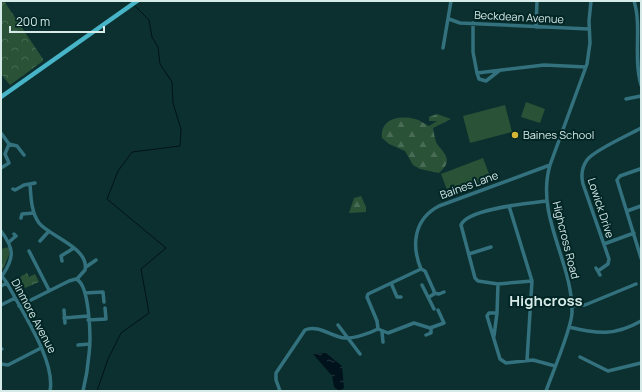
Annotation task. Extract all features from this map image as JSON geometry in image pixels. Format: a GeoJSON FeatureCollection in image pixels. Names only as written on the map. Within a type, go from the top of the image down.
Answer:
{"type":"FeatureCollection","features":[{"type":"Feature","properties":{"kind":"main road"},"geometry":{"type":"LineString","coordinates":[[1,97],[135,2]]}},
{"type":"Feature","properties":{"kind":"street"},"geometry":{"type":"LineString","coordinates":[[443,48],[451,1]]}},
{"type":"Feature","properties":{"kind":"street"},"geometry":{"type":"LineString","coordinates":[[536,27],[537,1]]}},
{"type":"Feature","properties":{"kind":"street","name":"Highcross Road"},"geometry":{"type":"LineString","coordinates":[[546,391],[569,327],[571,306],[566,272],[551,225],[546,201],[545,185],[550,165],[586,67],[590,50],[589,29],[591,1]]}},
{"type":"Feature","properties":{"kind":"street"},"geometry":{"type":"LineString","coordinates":[[634,1],[636,13],[637,68],[641,85]]}},
{"type":"Feature","properties":{"kind":"street","name":"Beckdean Avenue"},"geometry":{"type":"LineString","coordinates":[[448,19],[455,22],[473,24],[589,29]]}},
{"type":"Feature","properties":{"kind":"street"},"geometry":{"type":"LineString","coordinates":[[473,24],[473,52],[479,79],[486,81],[500,70]]}},
{"type":"Feature","properties":{"kind":"street"},"geometry":{"type":"LineString","coordinates":[[477,73],[551,65],[586,67]]}},
{"type":"Feature","properties":{"kind":"street"},"geometry":{"type":"LineString","coordinates":[[629,100],[641,96]]}},
{"type":"Feature","properties":{"kind":"street","name":"Lowick Drive"},"geometry":{"type":"LineString","coordinates":[[598,271],[609,262],[583,184],[582,172],[588,159],[592,155],[641,128]]}},
{"type":"Feature","properties":{"kind":"street"},"geometry":{"type":"LineString","coordinates":[[1,133],[9,144],[18,146],[24,155]]}},
{"type":"Feature","properties":{"kind":"street"},"geometry":{"type":"LineString","coordinates":[[1,168],[9,163],[5,154],[9,144]]}},
{"type":"Feature","properties":{"kind":"street","name":"Baines Lane"},"geometry":{"type":"LineString","coordinates":[[421,269],[414,245],[418,229],[422,221],[433,209],[550,165]]}},
{"type":"Feature","properties":{"kind":"street"},"geometry":{"type":"LineString","coordinates":[[638,174],[638,169],[618,179],[641,258]]}},
{"type":"Feature","properties":{"kind":"street"},"geometry":{"type":"LineString","coordinates":[[16,196],[14,190],[35,183]]}},
{"type":"Feature","properties":{"kind":"street"},"geometry":{"type":"LineString","coordinates":[[30,184],[34,213],[40,223],[74,248],[82,257],[86,267]]}},
{"type":"Feature","properties":{"kind":"street"},"geometry":{"type":"LineString","coordinates":[[532,281],[498,284],[480,282],[476,280],[461,225],[463,221],[492,209],[546,201]]}},
{"type":"Feature","properties":{"kind":"street"},"geometry":{"type":"LineString","coordinates":[[509,206],[532,281],[527,360]]}},
{"type":"Feature","properties":{"kind":"street"},"geometry":{"type":"LineString","coordinates":[[627,211],[641,206]]}},
{"type":"Feature","properties":{"kind":"street"},"geometry":{"type":"LineString","coordinates":[[21,214],[34,213]]}},
{"type":"Feature","properties":{"kind":"street"},"geometry":{"type":"LineString","coordinates":[[1,231],[12,249],[12,254],[1,275]]}},
{"type":"Feature","properties":{"kind":"street"},"geometry":{"type":"LineString","coordinates":[[41,238],[49,231]]}},
{"type":"Feature","properties":{"kind":"street"},"geometry":{"type":"LineString","coordinates":[[604,244],[634,233]]}},
{"type":"Feature","properties":{"kind":"street"},"geometry":{"type":"LineString","coordinates":[[8,242],[16,236],[14,234]]}},
{"type":"Feature","properties":{"kind":"street"},"geometry":{"type":"LineString","coordinates":[[469,254],[491,247]]}},
{"type":"Feature","properties":{"kind":"street"},"geometry":{"type":"LineString","coordinates":[[62,261],[60,256],[74,248]]}},
{"type":"Feature","properties":{"kind":"street"},"geometry":{"type":"LineString","coordinates":[[29,251],[30,257],[49,290]]}},
{"type":"Feature","properties":{"kind":"street"},"geometry":{"type":"LineString","coordinates":[[19,306],[69,280],[77,279],[84,272],[86,267],[96,260]]}},
{"type":"Feature","properties":{"kind":"street"},"geometry":{"type":"LineString","coordinates":[[378,329],[378,322],[367,295],[368,293],[421,269],[425,271],[434,293]]}},
{"type":"Feature","properties":{"kind":"street","name":"Dinmore Avenue"},"geometry":{"type":"LineString","coordinates":[[1,275],[7,283],[41,348],[50,370],[50,391]]}},
{"type":"Feature","properties":{"kind":"street"},"geometry":{"type":"LineString","coordinates":[[77,279],[81,283],[85,293],[90,344],[87,373],[83,391]]}},
{"type":"Feature","properties":{"kind":"street"},"geometry":{"type":"LineString","coordinates":[[1,286],[7,283]]}},
{"type":"Feature","properties":{"kind":"street"},"geometry":{"type":"LineString","coordinates":[[391,283],[398,298]]}},
{"type":"Feature","properties":{"kind":"street"},"geometry":{"type":"LineString","coordinates":[[494,338],[498,284]]}},
{"type":"Feature","properties":{"kind":"street"},"geometry":{"type":"LineString","coordinates":[[571,306],[585,305],[636,284]]}},
{"type":"Feature","properties":{"kind":"street"},"geometry":{"type":"LineString","coordinates":[[422,285],[434,309]]}},
{"type":"Feature","properties":{"kind":"street"},"geometry":{"type":"LineString","coordinates":[[85,293],[103,292],[104,302]]}},
{"type":"Feature","properties":{"kind":"street"},"geometry":{"type":"LineString","coordinates":[[429,297],[434,293],[439,294],[444,292]]}},
{"type":"Feature","properties":{"kind":"street"},"geometry":{"type":"LineString","coordinates":[[1,305],[15,298]]}},
{"type":"Feature","properties":{"kind":"street"},"geometry":{"type":"LineString","coordinates":[[64,318],[106,319],[105,308]]}},
{"type":"Feature","properties":{"kind":"street"},"geometry":{"type":"LineString","coordinates":[[64,310],[65,323]]}},
{"type":"Feature","properties":{"kind":"street"},"geometry":{"type":"LineString","coordinates":[[378,329],[382,332],[390,333],[414,323],[431,328],[445,325],[438,310]]}},
{"type":"Feature","properties":{"kind":"street"},"geometry":{"type":"LineString","coordinates":[[497,313],[489,313],[487,316],[500,359],[503,362],[538,360],[555,366]]}},
{"type":"Feature","properties":{"kind":"street"},"geometry":{"type":"LineString","coordinates":[[569,327],[602,334],[630,327],[641,321]]}},
{"type":"Feature","properties":{"kind":"street"},"geometry":{"type":"LineString","coordinates":[[338,325],[360,354]]}},
{"type":"Feature","properties":{"kind":"street"},"geometry":{"type":"LineString","coordinates":[[280,391],[276,380],[276,373],[305,330],[313,328],[348,338],[366,335],[378,329]]}},
{"type":"Feature","properties":{"kind":"street"},"geometry":{"type":"LineString","coordinates":[[426,335],[431,333],[431,328]]}},
{"type":"Feature","properties":{"kind":"street"},"geometry":{"type":"LineString","coordinates":[[382,332],[383,342]]}},
{"type":"Feature","properties":{"kind":"street"},"geometry":{"type":"LineString","coordinates":[[78,345],[90,344]]}},
{"type":"Feature","properties":{"kind":"street"},"geometry":{"type":"LineString","coordinates":[[1,364],[4,366],[8,365],[41,348]]}},
{"type":"Feature","properties":{"kind":"street"},"geometry":{"type":"LineString","coordinates":[[580,356],[608,371],[641,363]]}},
{"type":"Feature","properties":{"kind":"green space"},"geometry":{"type":"Polygon","coordinates":[[[1,1],[4,1],[43,59],[43,61],[10,85],[1,74],[1,1]]]}},
{"type":"Feature","properties":{"kind":"green space"},"geometry":{"type":"Polygon","coordinates":[[[526,102],[545,109],[540,123],[521,117],[526,102]]]}},
{"type":"Feature","properties":{"kind":"green space"},"geometry":{"type":"Polygon","coordinates":[[[505,105],[512,132],[470,143],[463,116],[505,105]]]}},
{"type":"Feature","properties":{"kind":"green space"},"geometry":{"type":"Polygon","coordinates":[[[437,114],[451,119],[433,128],[437,144],[447,158],[446,165],[439,173],[420,169],[413,165],[405,151],[389,144],[382,138],[384,126],[392,120],[397,118],[409,118],[419,120],[429,126],[437,121],[429,121],[429,117],[437,114]]]}},
{"type":"Feature","properties":{"kind":"green space"},"geometry":{"type":"Polygon","coordinates":[[[483,158],[491,179],[449,195],[441,174],[483,158]]]}},
{"type":"Feature","properties":{"kind":"green space"},"geometry":{"type":"Polygon","coordinates":[[[361,196],[366,207],[366,212],[349,213],[354,198],[361,196]]]}},
{"type":"Feature","properties":{"kind":"green space"},"geometry":{"type":"Polygon","coordinates":[[[9,247],[9,255],[2,271],[1,249],[9,247]]]}},
{"type":"Feature","properties":{"kind":"green space"},"geometry":{"type":"Polygon","coordinates":[[[27,273],[29,277],[35,274],[39,282],[25,288],[20,277],[27,273]]]}},
{"type":"Feature","properties":{"kind":"water"},"geometry":{"type":"Polygon","coordinates":[[[326,353],[342,366],[344,388],[339,391],[334,387],[332,376],[313,354],[326,353]]]}},
{"type":"Feature","properties":{"kind":"waterway"},"geometry":{"type":"LineString","coordinates":[[97,391],[108,359],[121,333],[149,313],[141,269],[166,248],[107,199],[118,171],[132,152],[180,146],[181,129],[173,103],[172,82],[160,64],[158,47],[152,37],[149,20],[134,5]]}},
{"type":"Feature","properties":{"kind":"place","name":"Baines School"},"geometry":{"type":"Point","coordinates":[515,135]}},
{"type":"Feature","properties":{"kind":"district","name":"Highcross"},"geometry":{"type":"Point","coordinates":[546,301]}}]}
